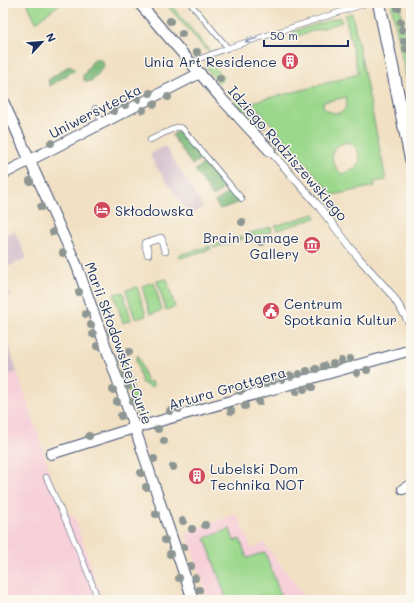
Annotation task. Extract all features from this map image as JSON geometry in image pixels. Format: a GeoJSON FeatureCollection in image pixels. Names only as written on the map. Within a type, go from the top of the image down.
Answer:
{"type":"FeatureCollection","features":[{"type":"Feature","properties":{"kind":"street","name":"Idziego Radziszewskiego"},"geometry":{"type":"LineString","coordinates":[[139,3],[200,74],[317,204],[358,257],[392,295],[411,325]]}},
{"type":"Feature","properties":{"kind":"street"},"geometry":{"type":"LineString","coordinates":[[379,3],[411,158]]}},
{"type":"Feature","properties":{"kind":"street","name":"Uniwersytecka"},"geometry":{"type":"LineString","coordinates":[[3,174],[200,74]]}},
{"type":"Feature","properties":{"kind":"street","name":"Marii Skłodowskiej-Curie"},"geometry":{"type":"LineString","coordinates":[[3,101],[77,266],[135,429],[193,600]]}},
{"type":"Feature","properties":{"kind":"street"},"geometry":{"type":"LineString","coordinates":[[148,254],[145,243],[161,238],[164,251]]}},
{"type":"Feature","properties":{"kind":"street","name":"Artura Grottgera"},"geometry":{"type":"LineString","coordinates":[[51,454],[411,350]]}},
{"type":"Feature","properties":{"kind":"lane"},"geometry":{"type":"LineString","coordinates":[[190,3],[228,48]]}},
{"type":"Feature","properties":{"kind":"lane"},"geometry":{"type":"LineString","coordinates":[[191,62],[228,48],[368,3]]}},
{"type":"Feature","properties":{"kind":"lane"},"geometry":{"type":"LineString","coordinates":[[94,108],[102,123]]}},
{"type":"Feature","properties":{"kind":"lane"},"geometry":{"type":"LineString","coordinates":[[150,140],[177,127],[182,128],[242,199]]}},
{"type":"Feature","properties":{"kind":"lane"},"geometry":{"type":"LineString","coordinates":[[46,476],[88,572],[98,600]]}},
{"type":"Feature","properties":{"kind":"shaded area"},"geometry":{"type":"Polygon","coordinates":[[[165,146],[203,207],[190,216],[155,165],[150,154],[165,146]]]}},
{"type":"Feature","properties":{"kind":"shaded area"},"geometry":{"type":"Polygon","coordinates":[[[14,231],[27,258],[3,269],[3,236],[14,231]]]}},
{"type":"Feature","properties":{"kind":"shaded area"},"geometry":{"type":"Polygon","coordinates":[[[3,276],[11,295],[3,298],[3,276]]]}},
{"type":"Feature","properties":{"kind":"shaded area"},"geometry":{"type":"Polygon","coordinates":[[[3,327],[17,372],[3,377],[3,327]]]}},
{"type":"Feature","properties":{"kind":"shaded area"},"geometry":{"type":"Polygon","coordinates":[[[17,372],[42,446],[60,507],[74,517],[103,600],[3,600],[3,377],[17,372]]]}},
{"type":"Feature","properties":{"kind":"shaded area"},"geometry":{"type":"Polygon","coordinates":[[[237,514],[252,549],[264,543],[307,600],[209,600],[186,533],[237,514]]]}},
{"type":"Feature","properties":{"kind":"green space"},"geometry":{"type":"Polygon","coordinates":[[[27,3],[61,3],[36,22],[27,3]]]}},
{"type":"Feature","properties":{"kind":"green space"},"geometry":{"type":"Polygon","coordinates":[[[165,3],[169,3],[210,51],[208,52],[165,3]]]}},
{"type":"Feature","properties":{"kind":"green space"},"geometry":{"type":"Polygon","coordinates":[[[391,3],[399,3],[411,62],[411,102],[391,3]]]}},
{"type":"Feature","properties":{"kind":"green space"},"geometry":{"type":"Polygon","coordinates":[[[352,13],[386,180],[374,182],[375,186],[333,195],[252,102],[306,89],[358,74],[345,15],[352,13]],[[346,97],[323,102],[323,107],[337,113],[344,111],[347,103],[346,97]],[[349,142],[342,143],[337,146],[332,154],[334,164],[342,174],[355,169],[360,160],[357,150],[349,142]]]}},
{"type":"Feature","properties":{"kind":"green space"},"geometry":{"type":"Polygon","coordinates":[[[340,17],[342,22],[294,37],[292,32],[340,17]]]}},
{"type":"Feature","properties":{"kind":"green space"},"geometry":{"type":"Polygon","coordinates":[[[94,59],[99,59],[103,62],[104,66],[92,81],[87,82],[84,80],[83,76],[94,59]]]}},
{"type":"Feature","properties":{"kind":"green space"},"geometry":{"type":"Polygon","coordinates":[[[210,63],[224,78],[219,83],[205,67],[210,63]]]}},
{"type":"Feature","properties":{"kind":"green space"},"geometry":{"type":"Polygon","coordinates":[[[70,65],[75,70],[50,86],[48,80],[70,65]]]}},
{"type":"Feature","properties":{"kind":"green space"},"geometry":{"type":"Polygon","coordinates":[[[238,96],[249,107],[244,112],[236,102],[238,96]]]}},
{"type":"Feature","properties":{"kind":"green space"},"geometry":{"type":"Polygon","coordinates":[[[177,132],[182,133],[203,157],[192,165],[172,135],[177,132]]]}},
{"type":"Feature","properties":{"kind":"green space"},"geometry":{"type":"Polygon","coordinates":[[[207,161],[227,186],[213,197],[195,170],[207,161]]]}},
{"type":"Feature","properties":{"kind":"green space"},"geometry":{"type":"Polygon","coordinates":[[[231,191],[241,202],[220,209],[215,202],[231,191]]]}},
{"type":"Feature","properties":{"kind":"green space"},"geometry":{"type":"Polygon","coordinates":[[[314,214],[316,218],[277,230],[275,226],[314,214]]]}},
{"type":"Feature","properties":{"kind":"green space"},"geometry":{"type":"Polygon","coordinates":[[[271,227],[272,231],[248,238],[247,234],[271,227]]]}},
{"type":"Feature","properties":{"kind":"green space"},"geometry":{"type":"Polygon","coordinates":[[[242,236],[243,239],[214,248],[213,245],[242,236]]]}},
{"type":"Feature","properties":{"kind":"green space"},"geometry":{"type":"Polygon","coordinates":[[[210,246],[211,249],[180,258],[179,255],[210,246]]]}},
{"type":"Feature","properties":{"kind":"green space"},"geometry":{"type":"Polygon","coordinates":[[[167,279],[175,307],[166,310],[157,281],[167,279]]]}},
{"type":"Feature","properties":{"kind":"green space"},"geometry":{"type":"Polygon","coordinates":[[[154,282],[162,311],[150,314],[142,286],[154,282]]]}},
{"type":"Feature","properties":{"kind":"green space"},"geometry":{"type":"Polygon","coordinates":[[[137,287],[146,316],[135,319],[126,290],[137,287]]]}},
{"type":"Feature","properties":{"kind":"green space"},"geometry":{"type":"Polygon","coordinates":[[[123,292],[131,320],[123,323],[114,294],[123,292]]]}},
{"type":"Feature","properties":{"kind":"green space"},"geometry":{"type":"Polygon","coordinates":[[[121,350],[141,416],[138,417],[116,356],[121,350]]]}},
{"type":"Feature","properties":{"kind":"green space"},"geometry":{"type":"Polygon","coordinates":[[[138,355],[147,383],[152,381],[154,386],[151,387],[142,383],[136,360],[138,355]]]}},
{"type":"Feature","properties":{"kind":"green space"},"geometry":{"type":"Polygon","coordinates":[[[230,529],[234,541],[240,539],[247,558],[265,552],[281,596],[269,600],[227,600],[205,538],[230,529]]]}},
{"type":"Feature","properties":{"kind":"place","name":"Unia Art Residence"},"geometry":{"type":"Point","coordinates":[290,61]}},
{"type":"Feature","properties":{"kind":"place","name":"Skłodowska"},"geometry":{"type":"Point","coordinates":[102,210]}},
{"type":"Feature","properties":{"kind":"place","name":"Brain Damage Gallery"},"geometry":{"type":"Point","coordinates":[312,245]}},
{"type":"Feature","properties":{"kind":"place","name":"Centrum Spotkania Kultur"},"geometry":{"type":"Point","coordinates":[271,311]}},
{"type":"Feature","properties":{"kind":"place","name":"Lubelski Dom Technika NOT"},"geometry":{"type":"Point","coordinates":[197,476]}}]}
